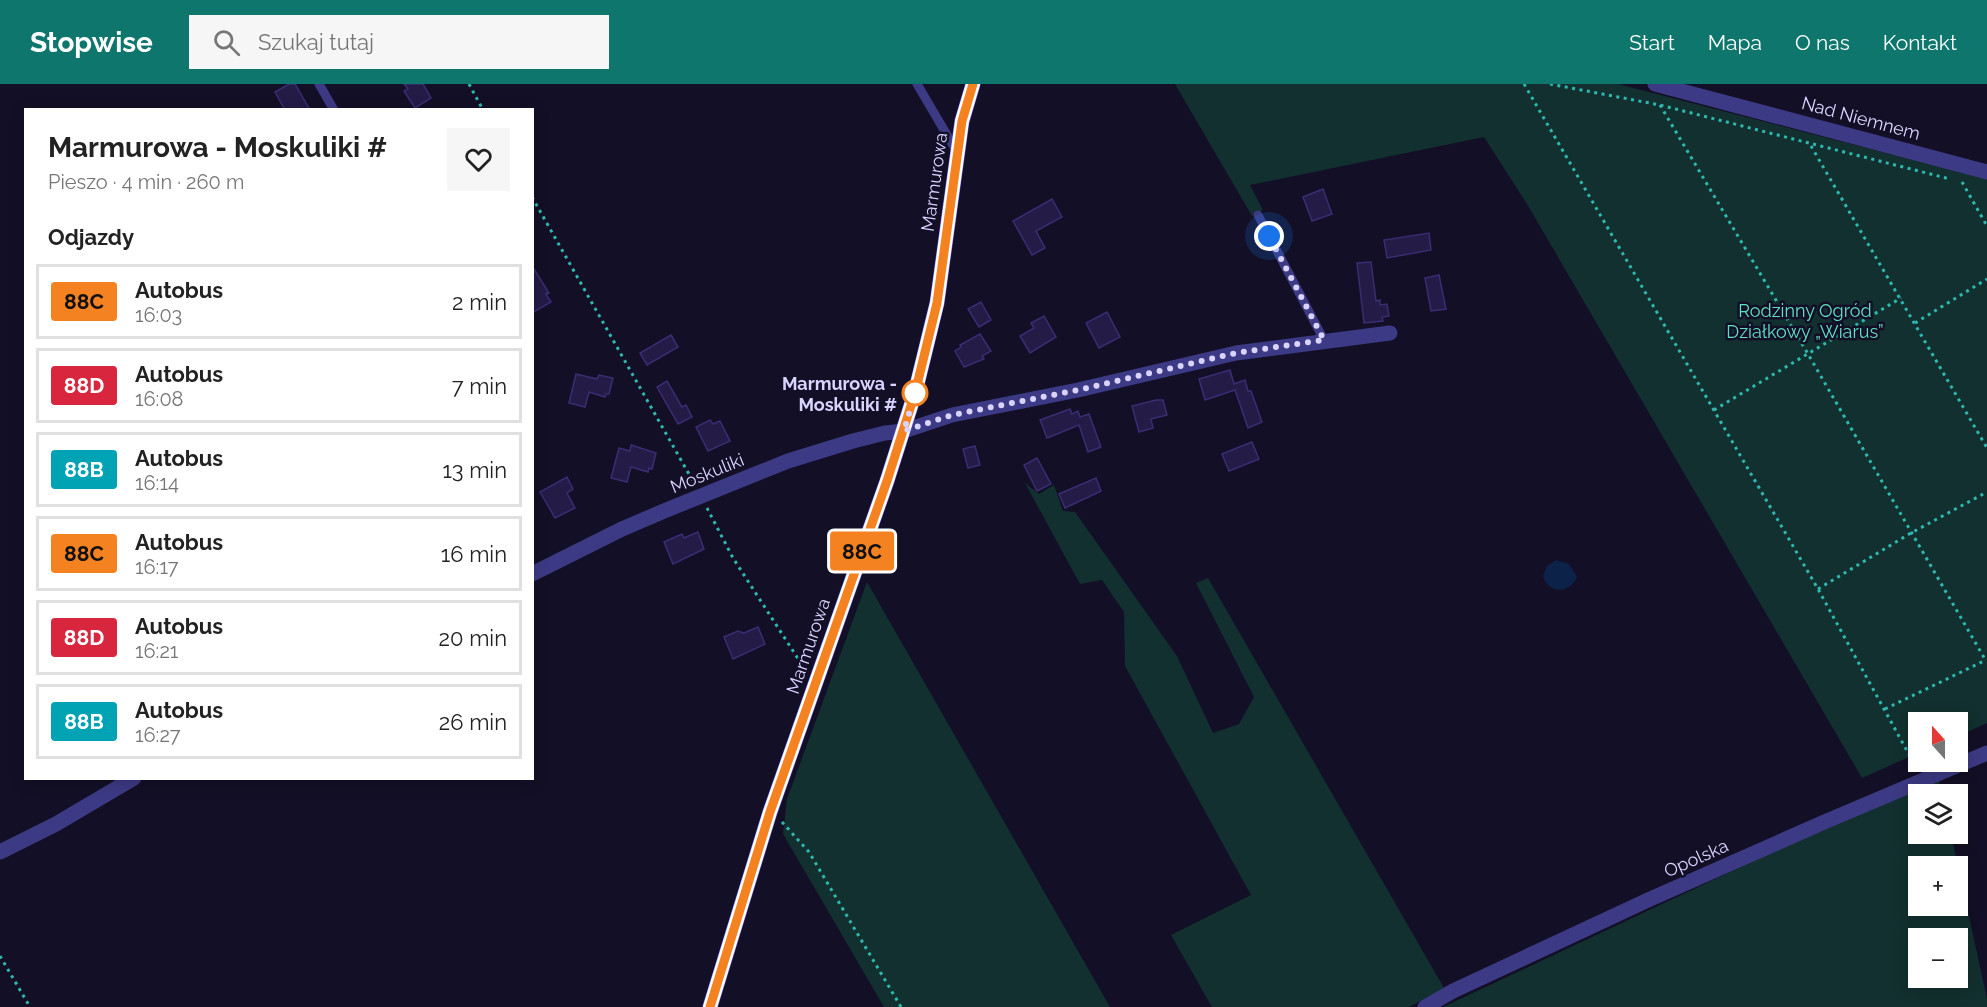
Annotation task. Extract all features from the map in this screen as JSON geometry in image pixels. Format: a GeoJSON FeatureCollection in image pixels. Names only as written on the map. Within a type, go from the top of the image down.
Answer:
{"type":"FeatureCollection","features":[{"type":"Feature","properties":{"kind":"street","name":"Marmurowa"},"geometry":{"type":"LineString","coordinates":[[710,1007],[770,812],[904,431],[937,303],[962,121],[973,84]]}},
{"type":"Feature","properties":{"kind":"street","name":"Nad Niemnem"},"geometry":{"type":"LineString","coordinates":[[1655,84],[1987,172]]}},
{"type":"Feature","properties":{"kind":"street","name":"Moskuliki"},"geometry":{"type":"LineString","coordinates":[[534,573],[622,529],[788,461],[853,441],[904,431],[952,415],[1078,390],[1236,353],[1390,333]]}},
{"type":"Feature","properties":{"kind":"street","name":"Opolska"},"geometry":{"type":"LineString","coordinates":[[1425,1007],[1648,900],[1987,753]]}},
{"type":"Feature","properties":{"kind":"street"},"geometry":{"type":"LineString","coordinates":[[0,852],[56,824],[130,780]]}},
{"type":"Feature","properties":{"kind":"lane"},"geometry":{"type":"LineString","coordinates":[[319,84],[333,108]]}},
{"type":"Feature","properties":{"kind":"lane"},"geometry":{"type":"LineString","coordinates":[[917,84],[958,152]]}},
{"type":"Feature","properties":{"kind":"lane"},"geometry":{"type":"LineString","coordinates":[[1258,215],[1324,340]]}},
{"type":"Feature","properties":{"kind":"path"},"geometry":{"type":"LineString","coordinates":[[469,84],[482,108]]}},
{"type":"Feature","properties":{"kind":"path"},"geometry":{"type":"LineString","coordinates":[[1524,84],[1818,589],[1912,756],[1922,781]]}},
{"type":"Feature","properties":{"kind":"path"},"geometry":{"type":"LineString","coordinates":[[1550,84],[1660,105],[1810,145],[1971,184]]}},
{"type":"Feature","properties":{"kind":"path"},"geometry":{"type":"LineString","coordinates":[[1660,105],[1987,660],[1885,709]]}},
{"type":"Feature","properties":{"kind":"path"},"geometry":{"type":"LineString","coordinates":[[1810,145],[1987,448]]}},
{"type":"Feature","properties":{"kind":"path"},"geometry":{"type":"LineString","coordinates":[[1962,182],[1987,226]]}},
{"type":"Feature","properties":{"kind":"path"},"geometry":{"type":"LineString","coordinates":[[534,201],[733,558],[815,685]]}},
{"type":"Feature","properties":{"kind":"path"},"geometry":{"type":"LineString","coordinates":[[1915,323],[1987,279]]}},
{"type":"Feature","properties":{"kind":"path"},"geometry":{"type":"LineString","coordinates":[[1714,410],[1901,298]]}},
{"type":"Feature","properties":{"kind":"path"},"geometry":{"type":"LineString","coordinates":[[1818,589],[1911,533],[1987,492]]}},
{"type":"Feature","properties":{"kind":"path"},"geometry":{"type":"LineString","coordinates":[[770,812],[809,852],[902,1007]]}},
{"type":"Feature","properties":{"kind":"path"},"geometry":{"type":"LineString","coordinates":[[0,956],[30,1007]]}},
{"type":"Feature","properties":{"kind":"green space","name":"Rodzinny Ogród Działkowy „Wiarus”"},"geometry":{"type":"Polygon","coordinates":[[[1175,84],[1618,84],[1987,179],[1987,723],[1968,732],[1968,712],[1908,712],[1908,757],[1862,778],[1527,204],[1484,137],[1250,185],[1263,210],[1252,216],[1175,84]]]}},
{"type":"Feature","properties":{"kind":"green space"},"geometry":{"type":"Polygon","coordinates":[[[1025,483],[1039,494],[1054,485],[1063,511],[1075,512],[1177,656],[1213,733],[1239,724],[1254,697],[1196,583],[1208,578],[1444,988],[1409,1007],[1212,1007],[1171,935],[1251,895],[1125,666],[1124,612],[1102,580],[1080,584],[1025,483]]]}},
{"type":"Feature","properties":{"kind":"green space"},"geometry":{"type":"Polygon","coordinates":[[[867,582],[1110,1007],[884,1007],[783,834],[787,799],[867,582]]]}},
{"type":"Feature","properties":{"kind":"green space"},"geometry":{"type":"Polygon","coordinates":[[[1908,793],[1908,844],[1953,844],[1956,856],[1908,856],[1908,916],[1968,916],[1968,912],[1987,999],[1987,1007],[1443,1007],[1794,842],[1908,793]]]}},
{"type":"Feature","properties":{"kind":"water"},"geometry":{"type":"Polygon","coordinates":[[[1556,560],[1569,564],[1577,577],[1569,587],[1559,590],[1549,586],[1543,576],[1547,566],[1556,560]]]}},
{"type":"Feature","properties":{"kind":"building"},"geometry":{"type":"Polygon","coordinates":[[[289,84],[295,84],[309,108],[284,108],[275,92],[289,84]]]}},
{"type":"Feature","properties":{"kind":"building"},"geometry":{"type":"Polygon","coordinates":[[[404,84],[423,84],[431,98],[415,108],[404,91],[408,89],[404,84]]]}},
{"type":"Feature","properties":{"kind":"building"},"geometry":{"type":"Polygon","coordinates":[[[1323,189],[1332,214],[1312,221],[1303,197],[1323,189]]]}},
{"type":"Feature","properties":{"kind":"building"},"geometry":{"type":"Polygon","coordinates":[[[1052,199],[1062,217],[1036,231],[1045,248],[1032,255],[1013,221],[1052,199]]]}},
{"type":"Feature","properties":{"kind":"building"},"geometry":{"type":"Polygon","coordinates":[[[1429,233],[1431,250],[1387,258],[1384,240],[1429,233]]]}},
{"type":"Feature","properties":{"kind":"building"},"geometry":{"type":"Polygon","coordinates":[[[1371,262],[1376,301],[1380,300],[1380,305],[1387,304],[1389,316],[1382,317],[1383,321],[1364,323],[1357,263],[1371,262]]]}},
{"type":"Feature","properties":{"kind":"building"},"geometry":{"type":"Polygon","coordinates":[[[534,269],[549,293],[546,294],[551,302],[534,312],[534,269]]]}},
{"type":"Feature","properties":{"kind":"building"},"geometry":{"type":"Polygon","coordinates":[[[1439,275],[1446,309],[1431,311],[1425,278],[1439,275]]]}},
{"type":"Feature","properties":{"kind":"building"},"geometry":{"type":"Polygon","coordinates":[[[981,302],[991,320],[979,327],[968,309],[981,302]]]}},
{"type":"Feature","properties":{"kind":"building"},"geometry":{"type":"Polygon","coordinates":[[[1107,312],[1120,337],[1099,348],[1086,323],[1107,312]]]}},
{"type":"Feature","properties":{"kind":"building"},"geometry":{"type":"Polygon","coordinates":[[[1044,316],[1056,337],[1030,353],[1020,336],[1034,328],[1031,323],[1044,316]]]}},
{"type":"Feature","properties":{"kind":"building"},"geometry":{"type":"Polygon","coordinates":[[[980,334],[991,351],[982,356],[984,359],[964,367],[955,351],[961,347],[960,345],[980,334]]]}},
{"type":"Feature","properties":{"kind":"building"},"geometry":{"type":"Polygon","coordinates":[[[671,335],[678,347],[647,365],[640,353],[671,335]]]}},
{"type":"Feature","properties":{"kind":"building"},"geometry":{"type":"Polygon","coordinates":[[[1230,370],[1234,384],[1245,380],[1262,422],[1248,428],[1235,390],[1205,400],[1199,379],[1230,370]]]}},
{"type":"Feature","properties":{"kind":"building"},"geometry":{"type":"Polygon","coordinates":[[[576,374],[597,379],[599,375],[613,378],[609,394],[605,397],[589,392],[585,407],[569,403],[576,374]]]}},
{"type":"Feature","properties":{"kind":"building"},"geometry":{"type":"Polygon","coordinates":[[[667,381],[682,407],[686,405],[692,417],[678,424],[657,387],[667,381]]]}},
{"type":"Feature","properties":{"kind":"building"},"geometry":{"type":"Polygon","coordinates":[[[1163,400],[1167,415],[1151,419],[1153,428],[1139,432],[1132,406],[1163,400]]]}},
{"type":"Feature","properties":{"kind":"building"},"geometry":{"type":"Polygon","coordinates":[[[1070,409],[1072,414],[1078,411],[1080,417],[1089,414],[1101,447],[1088,452],[1079,425],[1047,438],[1040,420],[1070,409]]]}},
{"type":"Feature","properties":{"kind":"building"},"geometry":{"type":"Polygon","coordinates":[[[710,420],[713,424],[720,421],[730,441],[708,451],[696,427],[710,420]]]}},
{"type":"Feature","properties":{"kind":"building"},"geometry":{"type":"Polygon","coordinates":[[[1252,442],[1259,459],[1229,471],[1222,454],[1252,442]]]}},
{"type":"Feature","properties":{"kind":"building"},"geometry":{"type":"Polygon","coordinates":[[[631,445],[656,453],[652,469],[649,468],[648,472],[631,467],[627,482],[611,478],[619,448],[630,451],[631,445]]]}},
{"type":"Feature","properties":{"kind":"building"},"geometry":{"type":"Polygon","coordinates":[[[975,446],[980,465],[968,468],[963,449],[975,446]]]}},
{"type":"Feature","properties":{"kind":"building"},"geometry":{"type":"Polygon","coordinates":[[[1037,458],[1051,484],[1037,491],[1024,465],[1037,458]]]}},
{"type":"Feature","properties":{"kind":"building"},"geometry":{"type":"Polygon","coordinates":[[[567,477],[573,489],[567,493],[575,508],[555,518],[540,492],[567,477]]]}},
{"type":"Feature","properties":{"kind":"building"},"geometry":{"type":"Polygon","coordinates":[[[1096,478],[1101,491],[1065,508],[1059,494],[1096,478]]]}},
{"type":"Feature","properties":{"kind":"building"},"geometry":{"type":"Polygon","coordinates":[[[698,532],[704,549],[673,564],[664,542],[682,534],[684,538],[698,532]]]}},
{"type":"Feature","properties":{"kind":"building"},"geometry":{"type":"Polygon","coordinates":[[[758,627],[765,644],[733,659],[724,637],[738,631],[744,633],[758,627]]]}},
{"type":"Feature","properties":{"kind":"bus line","name":"88C"},"geometry":{"type":"LineString","coordinates":[[710,1007],[770,812],[887,481],[915,393],[937,303],[962,121],[973,84]]}},
{"type":"Feature","properties":{"kind":"place","name":"Marmurowa - Moskuliki #"},"geometry":{"type":"Point","coordinates":[915,393]}},
{"type":"Feature","properties":{"kind":"route"},"geometry":{"type":"LineString","coordinates":[[915,393],[904,431],[952,415],[1078,390],[1236,353],[1324,340],[1269,236]]}}]}
